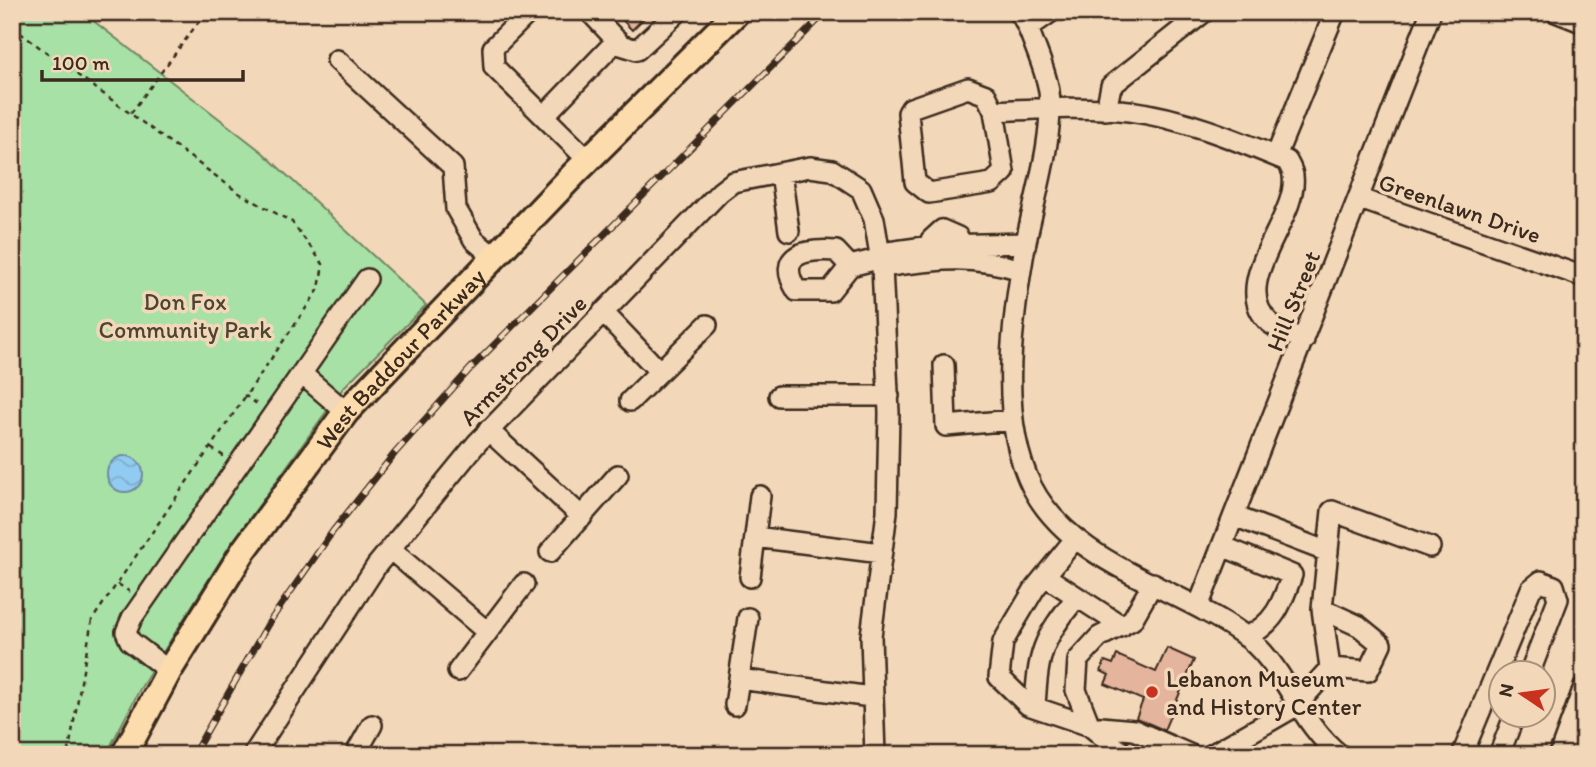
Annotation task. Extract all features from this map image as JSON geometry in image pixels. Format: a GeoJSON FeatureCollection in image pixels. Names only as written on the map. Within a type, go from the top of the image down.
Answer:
{"type":"FeatureCollection","features":[{"type":"Feature","properties":{"kind":"main road","name":"West Baddour Parkway"},"geometry":{"type":"LineString","coordinates":[[124,755],[169,671],[244,550],[346,412],[588,160],[737,12]]}},
{"type":"Feature","properties":{"kind":"street"},"geometry":{"type":"LineString","coordinates":[[529,12],[493,48],[491,57],[494,66],[588,160]]}},
{"type":"Feature","properties":{"kind":"street"},"geometry":{"type":"LineString","coordinates":[[590,12],[617,40],[629,48],[643,48],[678,12]]}},
{"type":"Feature","properties":{"kind":"street"},"geometry":{"type":"LineString","coordinates":[[1052,12],[1023,20],[1044,67],[1048,108],[1021,270],[1012,366],[1016,446],[1034,490],[1048,511],[1075,539],[1198,607],[1246,637],[1284,680],[1296,706],[1325,743],[1340,755]]}},
{"type":"Feature","properties":{"kind":"street"},"geometry":{"type":"LineString","coordinates":[[1106,110],[1111,86],[1204,12]]}},
{"type":"Feature","properties":{"kind":"street"},"geometry":{"type":"LineString","coordinates":[[1276,156],[1335,12]]}},
{"type":"Feature","properties":{"kind":"street","name":"Hill Street"},"geometry":{"type":"LineString","coordinates":[[1198,607],[1431,12]]}},
{"type":"Feature","properties":{"kind":"street"},"geometry":{"type":"LineString","coordinates":[[1556,12],[1584,23]]}},
{"type":"Feature","properties":{"kind":"street"},"geometry":{"type":"LineString","coordinates":[[544,116],[617,40]]}},
{"type":"Feature","properties":{"kind":"street"},"geometry":{"type":"LineString","coordinates":[[337,60],[453,167],[456,209],[474,240],[494,257]]}},
{"type":"Feature","properties":{"kind":"street"},"geometry":{"type":"LineString","coordinates":[[968,88],[986,95],[994,111],[1004,172],[998,180],[929,193],[921,190],[915,182],[907,125],[911,108],[968,88]]}},
{"type":"Feature","properties":{"kind":"street"},"geometry":{"type":"LineString","coordinates":[[994,111],[1048,108],[1106,110],[1192,125],[1287,160],[1293,176],[1290,198],[1256,283],[1257,303],[1269,323],[1304,340]]}},
{"type":"Feature","properties":{"kind":"street","name":"Armstrong Drive"},"geometry":{"type":"LineString","coordinates":[[253,755],[284,703],[390,549],[488,430],[720,192],[733,183],[810,167],[832,170],[861,189],[874,219],[882,259],[889,396],[887,512],[871,636],[875,755]]}},
{"type":"Feature","properties":{"kind":"street"},"geometry":{"type":"LineString","coordinates":[[782,173],[789,231]]}},
{"type":"Feature","properties":{"kind":"street","name":"Greenlawn Drive"},"geometry":{"type":"LineString","coordinates":[[1360,199],[1584,277]]}},
{"type":"Feature","properties":{"kind":"street"},"geometry":{"type":"LineString","coordinates":[[850,266],[882,259],[966,252],[1026,243]]}},
{"type":"Feature","properties":{"kind":"street"},"geometry":{"type":"LineString","coordinates":[[966,252],[1021,270]]}},
{"type":"Feature","properties":{"kind":"street"},"geometry":{"type":"LineString","coordinates":[[169,671],[130,641],[126,632],[132,618],[367,279]]}},
{"type":"Feature","properties":{"kind":"street"},"geometry":{"type":"LineString","coordinates":[[603,312],[659,371]]}},
{"type":"Feature","properties":{"kind":"street"},"geometry":{"type":"LineString","coordinates":[[630,401],[707,325]]}},
{"type":"Feature","properties":{"kind":"street"},"geometry":{"type":"LineString","coordinates":[[944,365],[946,426],[1013,420]]}},
{"type":"Feature","properties":{"kind":"street"},"geometry":{"type":"LineString","coordinates":[[303,375],[346,412]]}},
{"type":"Feature","properties":{"kind":"street"},"geometry":{"type":"LineString","coordinates":[[779,396],[889,396]]}},
{"type":"Feature","properties":{"kind":"street"},"geometry":{"type":"LineString","coordinates":[[488,430],[582,517]]}},
{"type":"Feature","properties":{"kind":"street"},"geometry":{"type":"LineString","coordinates":[[550,552],[618,475]]}},
{"type":"Feature","properties":{"kind":"street"},"geometry":{"type":"LineString","coordinates":[[750,577],[760,496]]}},
{"type":"Feature","properties":{"kind":"street"},"geometry":{"type":"LineString","coordinates":[[1211,755],[1296,706],[1330,668],[1322,609],[1332,511],[1430,547]]}},
{"type":"Feature","properties":{"kind":"street"},"geometry":{"type":"LineString","coordinates":[[1234,516],[1328,552]]}},
{"type":"Feature","properties":{"kind":"street"},"geometry":{"type":"LineString","coordinates":[[755,537],[881,553]]}},
{"type":"Feature","properties":{"kind":"street"},"geometry":{"type":"LineString","coordinates":[[1075,539],[1045,576],[1003,642],[999,677],[1028,705],[1090,726],[1134,730],[1191,755]]}},
{"type":"Feature","properties":{"kind":"street"},"geometry":{"type":"LineString","coordinates":[[1222,546],[1292,575],[1278,611],[1262,629],[1246,637]]}},
{"type":"Feature","properties":{"kind":"street"},"geometry":{"type":"LineString","coordinates":[[390,549],[486,631]]}},
{"type":"Feature","properties":{"kind":"street"},"geometry":{"type":"LineString","coordinates":[[1045,576],[1122,626]]}},
{"type":"Feature","properties":{"kind":"street"},"geometry":{"type":"LineString","coordinates":[[1462,755],[1534,583],[1547,582],[1553,586],[1558,599],[1536,658]]}},
{"type":"Feature","properties":{"kind":"street"},"geometry":{"type":"LineString","coordinates":[[1123,753],[1090,726],[1076,690],[1078,660],[1099,638],[1132,620],[1153,583]]}},
{"type":"Feature","properties":{"kind":"street"},"geometry":{"type":"LineString","coordinates":[[458,671],[524,584]]}},
{"type":"Feature","properties":{"kind":"street"},"geometry":{"type":"LineString","coordinates":[[1035,707],[1037,665],[1044,641],[1077,597]]}},
{"type":"Feature","properties":{"kind":"street"},"geometry":{"type":"LineString","coordinates":[[1322,609],[1359,626],[1381,644],[1368,671],[1330,668]]}},
{"type":"Feature","properties":{"kind":"street"},"geometry":{"type":"LineString","coordinates":[[735,705],[748,618]]}},
{"type":"Feature","properties":{"kind":"street"},"geometry":{"type":"LineString","coordinates":[[1506,648],[1522,658]]}},
{"type":"Feature","properties":{"kind":"street"},"geometry":{"type":"LineString","coordinates":[[739,679],[871,697]]}},
{"type":"Feature","properties":{"kind":"street"},"geometry":{"type":"LineString","coordinates":[[1559,755],[1584,687]]}},
{"type":"Feature","properties":{"kind":"street"},"geometry":{"type":"LineString","coordinates":[[355,755],[372,725]]}},
{"type":"Feature","properties":{"kind":"street"},"geometry":{"type":"LineString","coordinates":[[1499,755],[1510,728]]}},
{"type":"Feature","properties":{"kind":"street"},"geometry":{"type":"LineString","coordinates":[[1123,753],[1122,738],[1134,730]]}},
{"type":"Feature","properties":{"kind":"path"},"geometry":{"type":"LineString","coordinates":[[131,113],[206,12]]}},
{"type":"Feature","properties":{"kind":"path"},"geometry":{"type":"LineString","coordinates":[[12,27],[239,192],[292,222],[323,264],[319,289],[92,620],[68,755]]}},
{"type":"Feature","properties":{"kind":"green space","name":"Don Fox Community Park"},"geometry":{"type":"Polygon","coordinates":[[[12,12],[82,12],[262,152],[426,305],[344,387],[227,550],[140,689],[106,755],[12,755],[12,12]]]}},
{"type":"Feature","properties":{"kind":"water"},"geometry":{"type":"Polygon","coordinates":[[[125,456],[138,461],[143,474],[138,487],[125,492],[112,487],[107,474],[112,461],[125,456]]]}},
{"type":"Feature","properties":{"kind":"building"},"geometry":{"type":"Polygon","coordinates":[[[615,12],[650,12],[632,30],[615,12]]]}},
{"type":"Feature","properties":{"kind":"building","name":"Lebanon Museum and History Center"},"geometry":{"type":"Polygon","coordinates":[[[1167,648],[1194,660],[1164,730],[1136,718],[1143,700],[1105,684],[1109,675],[1101,671],[1105,661],[1113,664],[1117,655],[1156,672],[1167,648]]]}},
{"type":"Feature","properties":{"kind":"railway"},"geometry":{"type":"LineString","coordinates":[[193,755],[268,624],[333,531],[395,453],[470,369],[826,12]]}},
{"type":"Feature","properties":{"kind":"place","name":"Lebanon Museum and History Center"},"geometry":{"type":"Point","coordinates":[1152,692]}}]}
